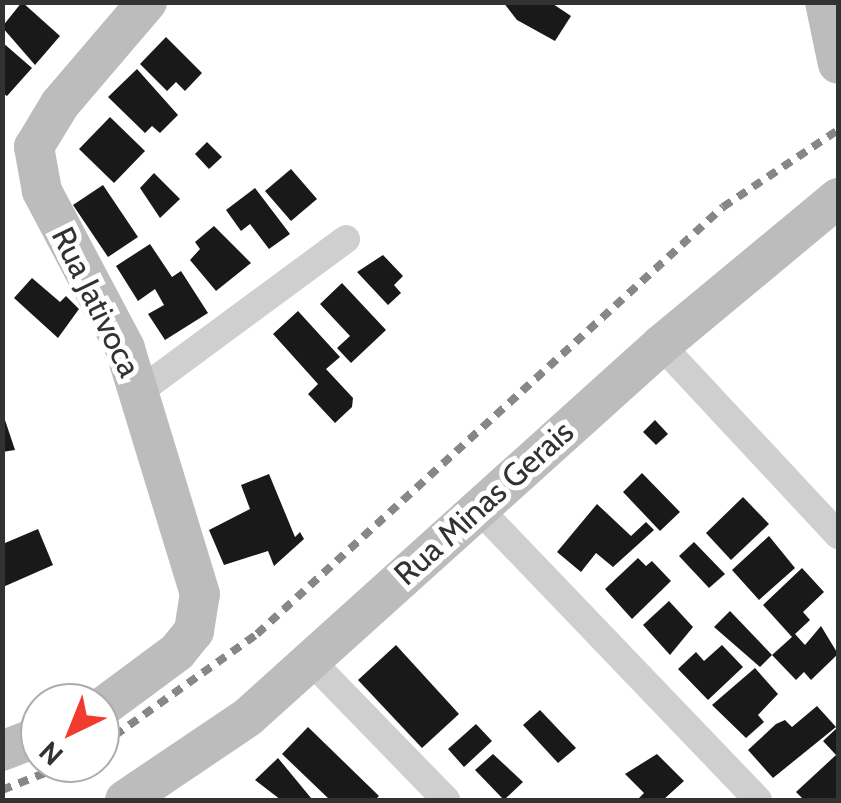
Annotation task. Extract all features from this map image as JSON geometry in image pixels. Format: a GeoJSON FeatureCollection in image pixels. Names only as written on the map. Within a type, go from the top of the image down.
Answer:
{"type":"FeatureCollection","features":[{"type":"Feature","properties":{"kind":"main road","name":"Rua Jativoca"},"geometry":{"type":"LineString","coordinates":[[120,696],[152,677],[194,631],[200,614],[195,568],[117,328],[42,190],[34,147],[60,104],[148,2]]}},
{"type":"Feature","properties":{"kind":"main road"},"geometry":{"type":"LineString","coordinates":[[825,2],[838,64]]}},
{"type":"Feature","properties":{"kind":"main road","name":"Rua Minas Gerais"},"geometry":{"type":"LineString","coordinates":[[125,800],[169,790],[478,506],[661,345],[838,198]]}},
{"type":"Feature","properties":{"kind":"street"},"geometry":{"type":"LineString","coordinates":[[140,391],[346,239]]}},
{"type":"Feature","properties":{"kind":"street"},"geometry":{"type":"LineString","coordinates":[[661,345],[838,534]]}},
{"type":"Feature","properties":{"kind":"street"},"geometry":{"type":"LineString","coordinates":[[478,506],[758,800]]}},
{"type":"Feature","properties":{"kind":"street"},"geometry":{"type":"LineString","coordinates":[[311,660],[446,800]]}},
{"type":"Feature","properties":{"kind":"building"},"geometry":{"type":"Polygon","coordinates":[[[22,2],[60,36],[35,65],[2,27],[22,2]]]}},
{"type":"Feature","properties":{"kind":"building"},"geometry":{"type":"Polygon","coordinates":[[[503,2],[550,2],[571,16],[555,41],[517,20],[503,2]]]}},
{"type":"Feature","properties":{"kind":"building"},"geometry":{"type":"Polygon","coordinates":[[[166,37],[202,73],[185,91],[176,82],[167,91],[140,64],[166,37]]]}},
{"type":"Feature","properties":{"kind":"building"},"geometry":{"type":"Polygon","coordinates":[[[2,42],[32,68],[7,96],[2,93],[2,42]]]}},
{"type":"Feature","properties":{"kind":"building"},"geometry":{"type":"Polygon","coordinates":[[[137,69],[178,115],[160,133],[152,126],[145,133],[108,97],[137,69]]]}},
{"type":"Feature","properties":{"kind":"building"},"geometry":{"type":"Polygon","coordinates":[[[110,117],[145,151],[114,183],[79,149],[110,117]]]}},
{"type":"Feature","properties":{"kind":"building"},"geometry":{"type":"Polygon","coordinates":[[[207,142],[222,157],[209,169],[195,154],[207,142]]]}},
{"type":"Feature","properties":{"kind":"building"},"geometry":{"type":"Polygon","coordinates":[[[291,169],[317,199],[291,221],[265,191],[291,169]]]}},
{"type":"Feature","properties":{"kind":"building"},"geometry":{"type":"Polygon","coordinates":[[[154,173],[180,199],[160,218],[140,188],[154,173]]]}},
{"type":"Feature","properties":{"kind":"building"},"geometry":{"type":"Polygon","coordinates":[[[103,185],[138,237],[108,257],[73,205],[103,185]]]}},
{"type":"Feature","properties":{"kind":"building"},"geometry":{"type":"Polygon","coordinates":[[[255,188],[290,234],[269,249],[250,224],[241,231],[226,210],[255,188]]]}},
{"type":"Feature","properties":{"kind":"building"},"geometry":{"type":"Polygon","coordinates":[[[214,226],[251,263],[216,291],[190,260],[200,249],[195,242],[214,226]]]}},
{"type":"Feature","properties":{"kind":"building"},"geometry":{"type":"Polygon","coordinates":[[[150,244],[172,277],[181,271],[208,313],[165,340],[148,314],[164,305],[155,289],[138,301],[116,266],[150,244]]]}},
{"type":"Feature","properties":{"kind":"building"},"geometry":{"type":"Polygon","coordinates":[[[383,255],[403,276],[394,285],[401,293],[388,305],[357,272],[383,255]]]}},
{"type":"Feature","properties":{"kind":"building"},"geometry":{"type":"Polygon","coordinates":[[[32,278],[60,302],[66,296],[79,309],[58,338],[14,298],[32,278]]]}},
{"type":"Feature","properties":{"kind":"building"},"geometry":{"type":"Polygon","coordinates":[[[342,283],[386,330],[351,363],[337,348],[350,336],[320,304],[342,283]]]}},
{"type":"Feature","properties":{"kind":"building"},"geometry":{"type":"Polygon","coordinates":[[[298,311],[340,357],[326,369],[353,398],[352,407],[335,423],[308,394],[318,384],[273,334],[298,311]]]}},
{"type":"Feature","properties":{"kind":"building"},"geometry":{"type":"Polygon","coordinates":[[[2,411],[15,450],[2,452],[2,411]]]}},
{"type":"Feature","properties":{"kind":"building"},"geometry":{"type":"Polygon","coordinates":[[[655,420],[668,434],[656,445],[643,432],[655,420]]]}},
{"type":"Feature","properties":{"kind":"building"},"geometry":{"type":"Polygon","coordinates":[[[642,473],[680,512],[660,531],[623,492],[642,473]]]}},
{"type":"Feature","properties":{"kind":"building"},"geometry":{"type":"Polygon","coordinates":[[[269,474],[295,537],[300,532],[304,539],[274,566],[268,551],[224,565],[209,530],[250,509],[241,485],[269,474]]]}},
{"type":"Feature","properties":{"kind":"building"},"geometry":{"type":"Polygon","coordinates":[[[743,497],[769,524],[731,560],[706,533],[743,497]]]}},
{"type":"Feature","properties":{"kind":"building"},"geometry":{"type":"Polygon","coordinates":[[[597,504],[631,536],[646,522],[654,530],[613,567],[596,553],[581,572],[557,552],[597,504]]]}},
{"type":"Feature","properties":{"kind":"building"},"geometry":{"type":"Polygon","coordinates":[[[38,529],[53,565],[3,587],[3,536],[5,543],[38,529]]]}},
{"type":"Feature","properties":{"kind":"building"},"geometry":{"type":"Polygon","coordinates":[[[769,536],[795,568],[759,600],[732,570],[769,536]]]}},
{"type":"Feature","properties":{"kind":"building"},"geometry":{"type":"Polygon","coordinates":[[[694,542],[725,574],[709,588],[679,556],[694,542]]]}},
{"type":"Feature","properties":{"kind":"building"},"geometry":{"type":"Polygon","coordinates":[[[638,558],[646,566],[652,561],[671,581],[632,619],[605,589],[638,558]]]}},
{"type":"Feature","properties":{"kind":"building"},"geometry":{"type":"Polygon","coordinates":[[[802,568],[824,592],[803,612],[810,620],[795,634],[805,645],[821,626],[838,654],[811,680],[804,672],[796,680],[772,655],[792,637],[763,605],[802,568]]]}},
{"type":"Feature","properties":{"kind":"building"},"geometry":{"type":"Polygon","coordinates":[[[669,601],[693,627],[670,655],[643,625],[669,601]]]}},
{"type":"Feature","properties":{"kind":"building"},"geometry":{"type":"Polygon","coordinates":[[[730,611],[772,655],[760,667],[714,627],[730,611]]]}},
{"type":"Feature","properties":{"kind":"building"},"geometry":{"type":"Polygon","coordinates":[[[396,645],[459,714],[422,748],[358,680],[396,645]]]}},
{"type":"Feature","properties":{"kind":"building"},"geometry":{"type":"Polygon","coordinates":[[[722,645],[743,667],[708,700],[678,669],[696,652],[704,661],[722,645]]]}},
{"type":"Feature","properties":{"kind":"building"},"geometry":{"type":"Polygon","coordinates":[[[755,668],[778,694],[758,715],[764,722],[746,738],[712,705],[755,668]]]}},
{"type":"Feature","properties":{"kind":"building"},"geometry":{"type":"Polygon","coordinates":[[[817,706],[836,727],[773,778],[748,750],[776,724],[785,720],[792,727],[817,706]]]}},
{"type":"Feature","properties":{"kind":"building"},"geometry":{"type":"Polygon","coordinates":[[[540,710],[576,748],[558,763],[523,725],[540,710]]]}},
{"type":"Feature","properties":{"kind":"building"},"geometry":{"type":"Polygon","coordinates":[[[476,724],[492,741],[464,767],[448,749],[476,724]]]}},
{"type":"Feature","properties":{"kind":"building"},"geometry":{"type":"Polygon","coordinates":[[[308,727],[379,796],[375,800],[330,800],[282,754],[308,727]]]}},
{"type":"Feature","properties":{"kind":"building"},"geometry":{"type":"Polygon","coordinates":[[[838,727],[838,799],[804,800],[796,792],[836,755],[823,741],[838,727]]]}},
{"type":"Feature","properties":{"kind":"building"},"geometry":{"type":"Polygon","coordinates":[[[493,754],[523,782],[504,800],[475,770],[493,754]]]}},
{"type":"Feature","properties":{"kind":"building"},"geometry":{"type":"Polygon","coordinates":[[[657,754],[684,781],[663,800],[637,800],[644,793],[625,774],[657,754]]]}},
{"type":"Feature","properties":{"kind":"building"},"geometry":{"type":"Polygon","coordinates":[[[278,758],[311,798],[281,800],[255,780],[278,758]]]}},
{"type":"Feature","properties":{"kind":"railway"},"geometry":{"type":"LineString","coordinates":[[120,732],[257,634],[723,207],[838,130]]}},
{"type":"Feature","properties":{"kind":"railway"},"geometry":{"type":"LineString","coordinates":[[2,790],[20,783]]}}]}
